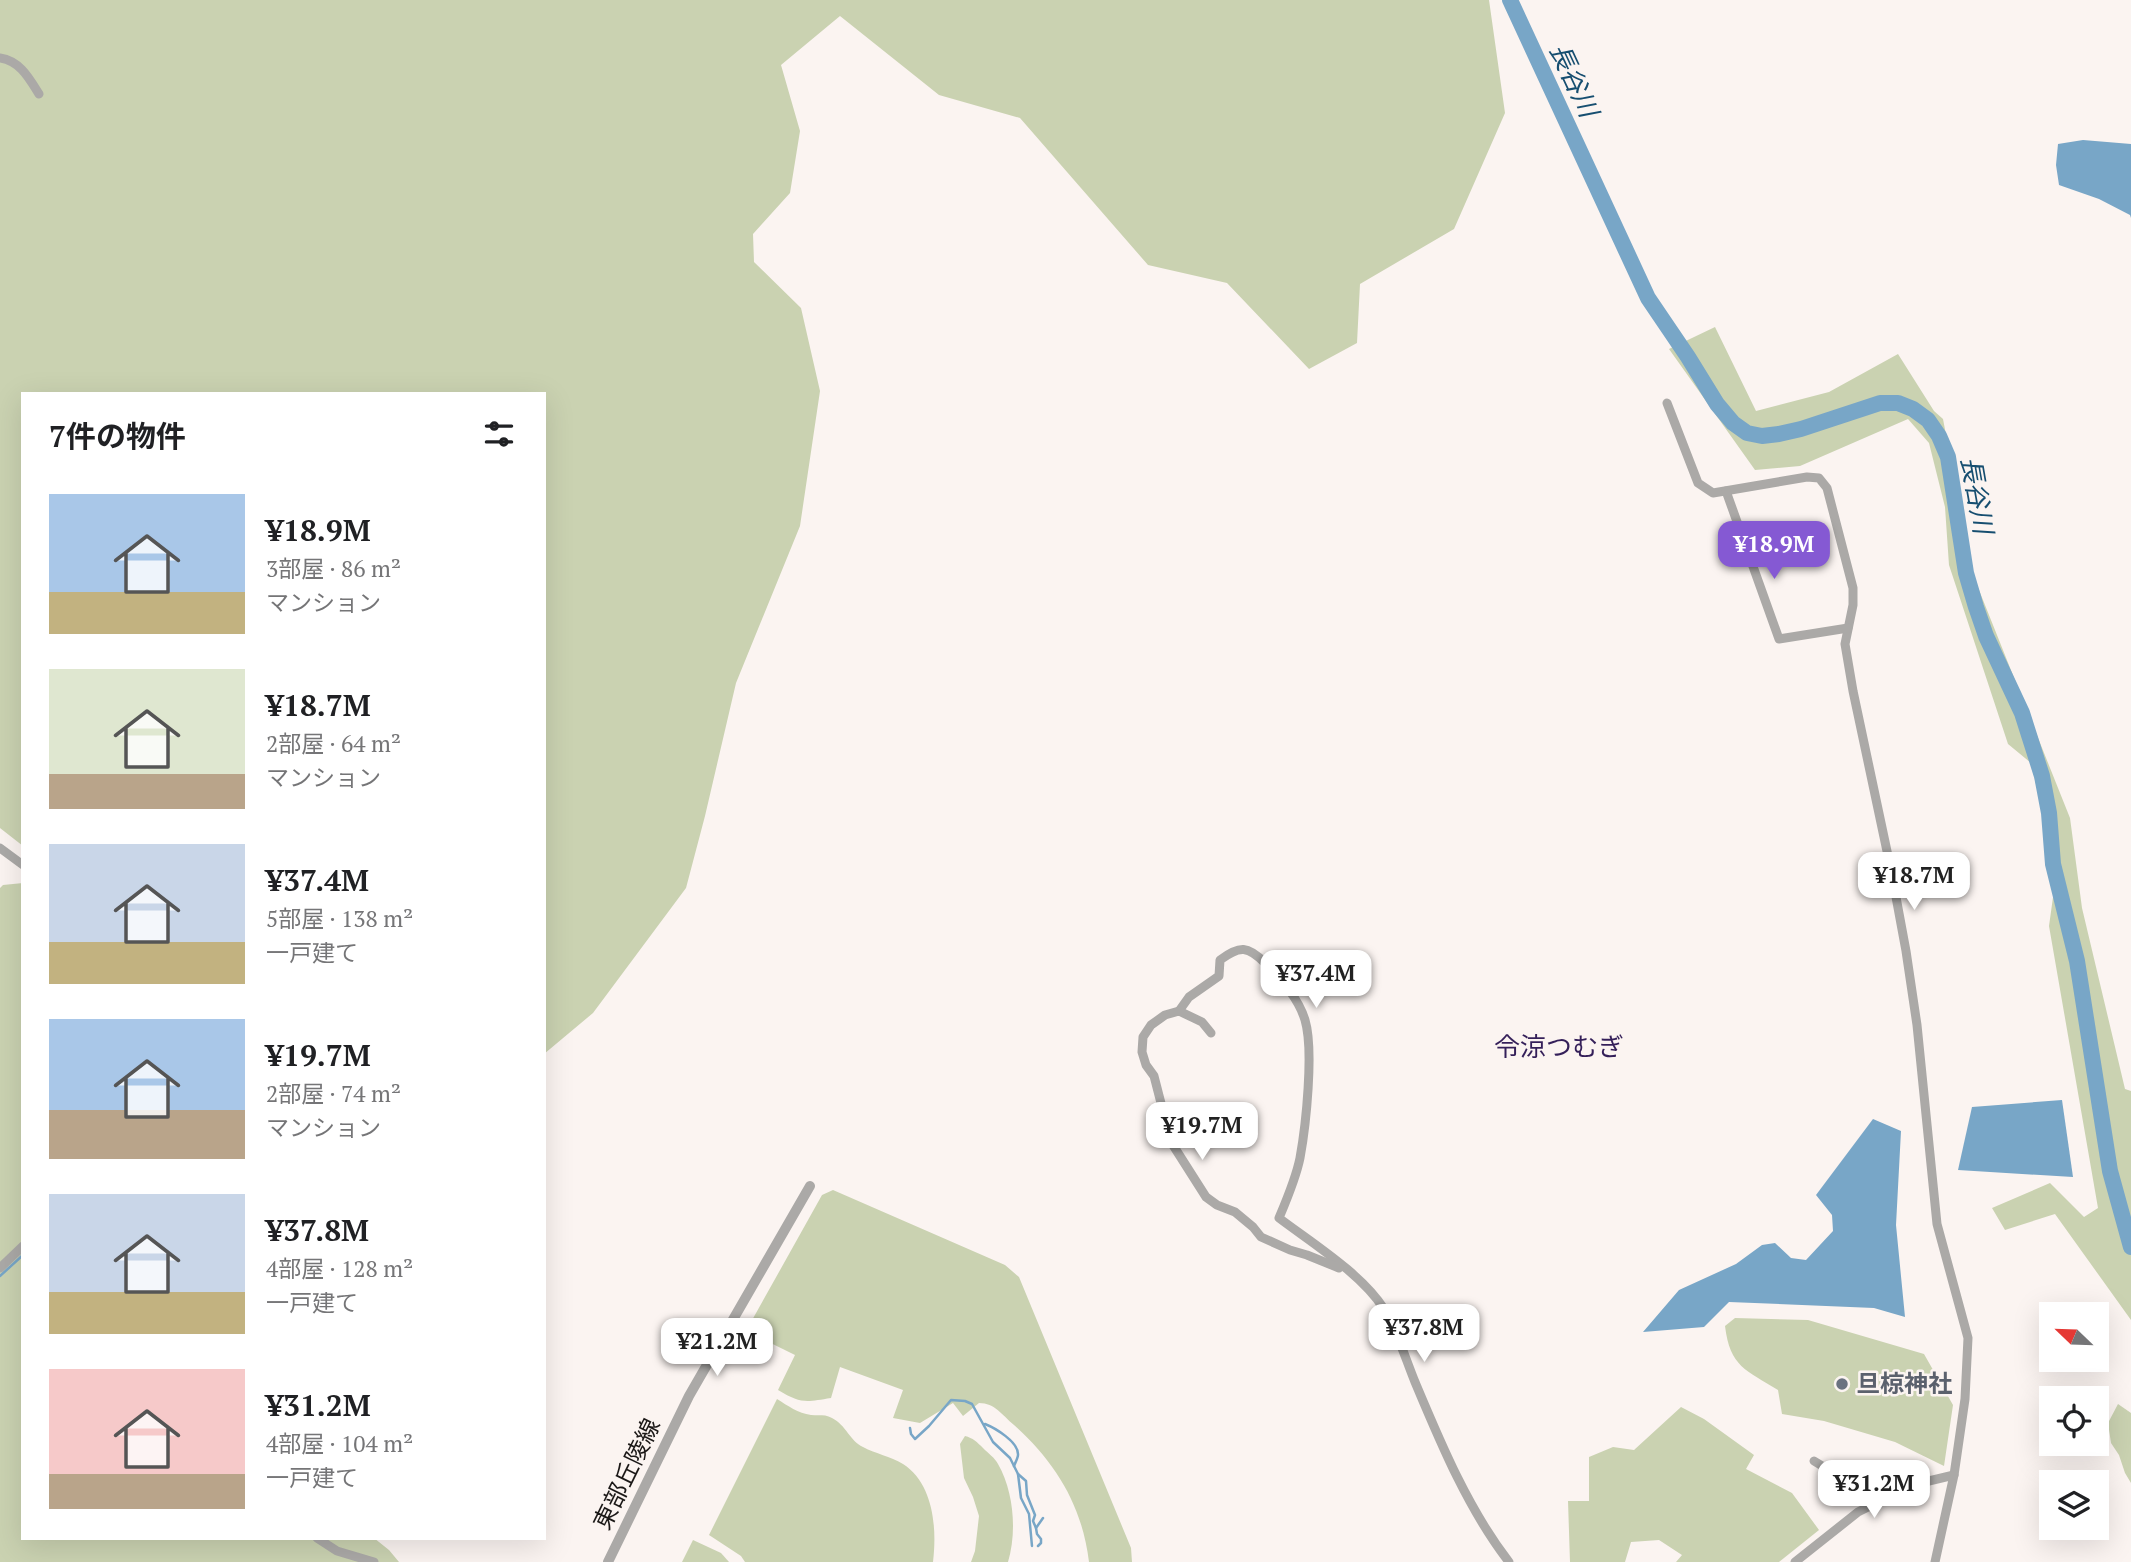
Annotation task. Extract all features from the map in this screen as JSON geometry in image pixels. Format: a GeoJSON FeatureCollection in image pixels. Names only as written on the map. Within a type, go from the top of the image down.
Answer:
{"type":"FeatureCollection","features":[{"type":"Feature","properties":{"kind":"street"},"geometry":{"type":"LineString","coordinates":[[0,58],[23,70],[39,94]]}},
{"type":"Feature","properties":{"kind":"street"},"geometry":{"type":"LineString","coordinates":[[1667,403],[1698,483],[1713,492],[1807,477],[1819,478],[1828,488],[1853,588],[1845,644],[1906,951],[1917,1025],[1937,1224],[1968,1338],[1965,1398],[1954,1475],[1935,1562]]}},
{"type":"Feature","properties":{"kind":"street"},"geometry":{"type":"LineString","coordinates":[[1726,491],[1779,639],[1848,628]]}},
{"type":"Feature","properties":{"kind":"street"},"geometry":{"type":"LineString","coordinates":[[0,848],[21,864]]}},
{"type":"Feature","properties":{"kind":"street"},"geometry":{"type":"LineString","coordinates":[[1347,1271],[1261,1237],[1254,1227],[1235,1212],[1206,1197],[1171,1142],[1154,1076],[1146,1065],[1142,1052],[1143,1037],[1151,1025],[1165,1015],[1179,1011],[1189,997],[1219,976],[1220,960],[1231,952],[1243,948],[1255,952],[1292,994],[1304,1020],[1309,1048],[1300,1158],[1279,1218],[1347,1271],[1371,1292],[1385,1310],[1441,1440],[1475,1510],[1509,1562]]}},
{"type":"Feature","properties":{"kind":"street"},"geometry":{"type":"LineString","coordinates":[[1179,1011],[1202,1022],[1211,1033]]}},
{"type":"Feature","properties":{"kind":"street","name":"東部丘陵線"},"geometry":{"type":"LineString","coordinates":[[608,1562],[689,1396],[810,1186]]}},
{"type":"Feature","properties":{"kind":"street"},"geometry":{"type":"LineString","coordinates":[[0,1268],[21,1248]]}},
{"type":"Feature","properties":{"kind":"street"},"geometry":{"type":"LineString","coordinates":[[1814,1461],[1880,1501]]}},
{"type":"Feature","properties":{"kind":"street"},"geometry":{"type":"LineString","coordinates":[[1795,1562],[1858,1512],[1913,1485],[1954,1475]]}},
{"type":"Feature","properties":{"kind":"street"},"geometry":{"type":"LineString","coordinates":[[320,1540],[337,1551],[374,1562]]}},
{"type":"Feature","properties":{"kind":"green space"},"geometry":{"type":"Polygon","coordinates":[[[0,0],[1489,0],[1505,113],[1454,229],[1360,284],[1357,343],[1309,369],[1227,283],[1148,265],[1020,118],[939,95],[840,16],[781,65],[800,131],[790,193],[753,234],[754,262],[801,308],[820,391],[800,526],[736,683],[686,888],[593,1013],[546,1052],[546,392],[21,392],[21,844],[0,828],[0,0]]]}},
{"type":"Feature","properties":{"kind":"green space"},"geometry":{"type":"Polygon","coordinates":[[[1715,327],[1756,411],[1829,392],[1898,354],[1934,411],[1943,419],[1973,575],[2070,818],[2082,908],[2125,1089],[2131,1091],[2131,1320],[2055,1214],[2005,1230],[1992,1208],[2050,1183],[2084,1217],[2098,1208],[2049,926],[2054,890],[2043,814],[2031,763],[2008,744],[1949,565],[1945,507],[1929,443],[1908,419],[1800,466],[1755,470],[1669,349],[1715,327]]]}},
{"type":"Feature","properties":{"kind":"green space"},"geometry":{"type":"Polygon","coordinates":[[[21,883],[21,1540],[376,1540],[399,1562],[0,1562],[0,888],[3,885],[21,883]]]}},
{"type":"Feature","properties":{"kind":"green space"},"geometry":{"type":"Polygon","coordinates":[[[833,1190],[1005,1265],[1019,1277],[1131,1548],[1132,1562],[1089,1562],[1080,1522],[1065,1486],[1029,1439],[990,1405],[979,1403],[963,1416],[953,1403],[920,1423],[893,1418],[903,1390],[840,1367],[831,1398],[804,1401],[778,1390],[795,1355],[746,1331],[822,1195],[833,1190]]]}},
{"type":"Feature","properties":{"kind":"green space"},"geometry":{"type":"Polygon","coordinates":[[[1735,1318],[1808,1320],[1924,1354],[1953,1405],[1944,1466],[1895,1442],[1824,1421],[1782,1414],[1778,1390],[1748,1372],[1731,1350],[1725,1326],[1735,1318]]]}},
{"type":"Feature","properties":{"kind":"green space"},"geometry":{"type":"Polygon","coordinates":[[[777,1399],[802,1413],[832,1418],[859,1444],[898,1461],[913,1473],[921,1483],[931,1508],[933,1562],[745,1562],[741,1556],[709,1535],[777,1399]]]}},
{"type":"Feature","properties":{"kind":"green space"},"geometry":{"type":"Polygon","coordinates":[[[2118,1404],[2131,1413],[2131,1483],[2111,1443],[2109,1421],[2118,1404]]]}},
{"type":"Feature","properties":{"kind":"green space"},"geometry":{"type":"Polygon","coordinates":[[[1681,1407],[1704,1419],[1754,1455],[1746,1469],[1792,1493],[1819,1530],[1779,1562],[1676,1562],[1682,1555],[1659,1540],[1631,1542],[1625,1562],[1570,1562],[1568,1501],[1589,1501],[1589,1457],[1613,1447],[1634,1450],[1681,1407]]]}},
{"type":"Feature","properties":{"kind":"green space"},"geometry":{"type":"Polygon","coordinates":[[[965,1436],[977,1442],[995,1460],[1008,1487],[1013,1525],[1008,1562],[971,1562],[979,1516],[964,1478],[960,1444],[965,1436]]]}},
{"type":"Feature","properties":{"kind":"green space"},"geometry":{"type":"Polygon","coordinates":[[[693,1540],[721,1553],[729,1562],[682,1562],[693,1540]]]}},
{"type":"Feature","properties":{"kind":"water"},"geometry":{"type":"Polygon","coordinates":[[[2083,140],[2131,144],[2131,218],[2099,199],[2059,185],[2056,165],[2058,144],[2083,140]]]}},
{"type":"Feature","properties":{"kind":"water"},"geometry":{"type":"Polygon","coordinates":[[[2062,1100],[2073,1177],[1958,1170],[1972,1107],[2062,1100]]]}},
{"type":"Feature","properties":{"kind":"water"},"geometry":{"type":"Polygon","coordinates":[[[1873,1119],[1901,1131],[1896,1225],[1905,1317],[1874,1308],[1729,1302],[1704,1327],[1643,1332],[1679,1290],[1736,1264],[1762,1245],[1775,1243],[1791,1258],[1806,1260],[1833,1231],[1832,1215],[1816,1195],[1873,1119]]]}},
{"type":"Feature","properties":{"kind":"waterway","name":"長谷川"},"geometry":{"type":"LineString","coordinates":[[1510,0],[1648,298],[1717,404],[1733,423],[1747,433],[1762,436],[1779,434],[1880,403],[1898,403],[1913,409],[1928,420],[1939,436],[1948,457],[1966,573],[1976,607],[1986,636],[2022,713],[2042,776],[2049,813],[2053,864],[2077,961],[2110,1171],[2131,1247]]}},
{"type":"Feature","properties":{"kind":"waterway"},"geometry":{"type":"LineString","coordinates":[[0,1276],[21,1257]]}},
{"type":"Feature","properties":{"kind":"waterway"},"geometry":{"type":"LineString","coordinates":[[910,1428],[915,1439],[951,1400],[972,1404],[993,1442],[1010,1458],[1018,1474],[1021,1498],[1029,1514],[1032,1546]]}},
{"type":"Feature","properties":{"kind":"waterway"},"geometry":{"type":"LineString","coordinates":[[985,1424],[1015,1445],[1018,1455],[1014,1466]]}},
{"type":"Feature","properties":{"kind":"waterway"},"geometry":{"type":"LineString","coordinates":[[1018,1474],[1026,1481],[1036,1528]]}},
{"type":"Feature","properties":{"kind":"waterway"},"geometry":{"type":"LineString","coordinates":[[1038,1546],[1041,1539],[1036,1528],[1043,1518]]}},
{"type":"Feature","properties":{"kind":"place","name":"旦椋神社"},"geometry":{"type":"Point","coordinates":[1842,1384]}},
{"type":"Feature","properties":{"kind":"district","name":"令涼つむぎ"},"geometry":{"type":"Point","coordinates":[1559,1047]}}]}
